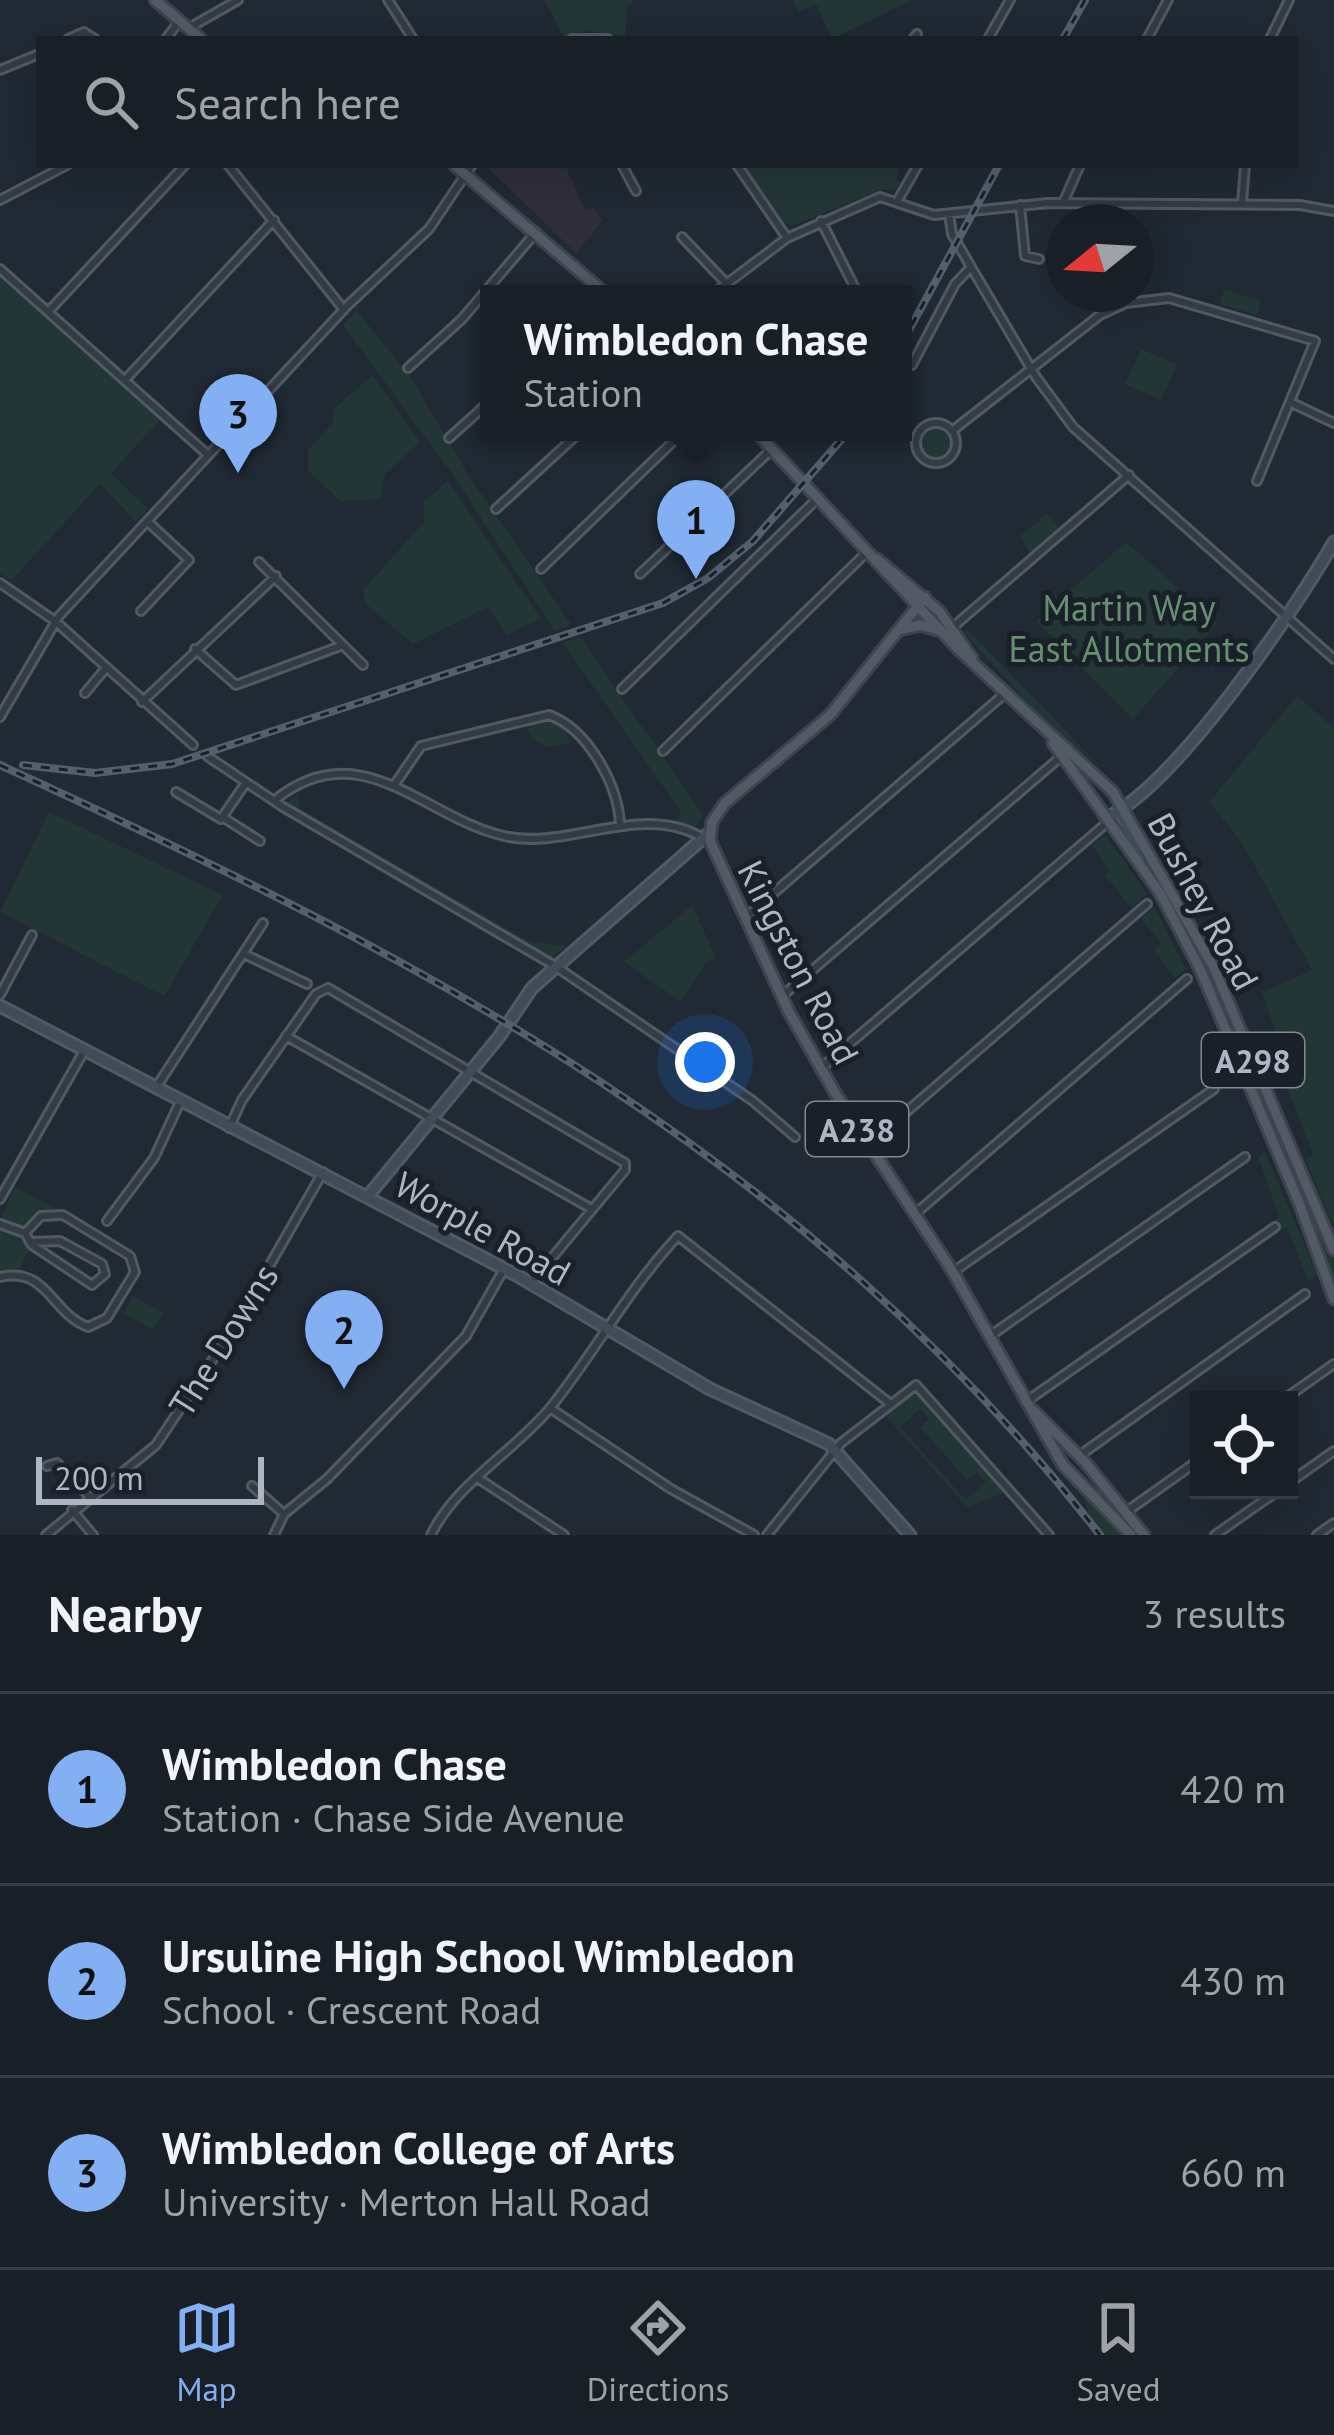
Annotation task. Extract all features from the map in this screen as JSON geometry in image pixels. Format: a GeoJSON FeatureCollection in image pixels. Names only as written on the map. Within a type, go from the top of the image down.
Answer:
{"type":"FeatureCollection","features":[{"type":"Feature","properties":{"kind":"main road"},"geometry":{"type":"LineString","coordinates":[[155,0],[198,36]]}},
{"type":"Feature","properties":{"kind":"main road"},"geometry":{"type":"LineString","coordinates":[[471,170],[588,285]]}},
{"type":"Feature","properties":{"kind":"main road"},"geometry":{"type":"LineString","coordinates":[[764,441],[921,602]]}},
{"type":"Feature","properties":{"kind":"main road"},"geometry":{"type":"LineString","coordinates":[[1104,822],[1201,728],[1286,618],[1334,542]]}},
{"type":"Feature","properties":{"kind":"main road","name":"Bushey Road"},"geometry":{"type":"LineString","coordinates":[[921,602],[953,627],[972,658]]}},
{"type":"Feature","properties":{"kind":"main road","name":"Bushey Road"},"geometry":{"type":"LineString","coordinates":[[921,602],[940,631],[1047,734],[1100,777],[1122,808],[1214,968],[1334,1250]]}},
{"type":"Feature","properties":{"kind":"main road","name":"Kingston Road"},"geometry":{"type":"LineString","coordinates":[[921,602],[830,715],[725,803],[706,836],[820,1069],[953,1272],[1054,1451],[1072,1474]]}},
{"type":"Feature","properties":{"kind":"main road"},"geometry":{"type":"LineString","coordinates":[[898,631],[920,625],[940,631]]}},
{"type":"Feature","properties":{"kind":"main road","name":"Bushey Road"},"geometry":{"type":"LineString","coordinates":[[1047,734],[1104,822],[1142,867],[1200,969],[1300,1205],[1334,1299]]}},
{"type":"Feature","properties":{"kind":"main road","name":"Bushey Road"},"geometry":{"type":"LineString","coordinates":[[1122,808],[1142,867]]}},
{"type":"Feature","properties":{"kind":"main road"},"geometry":{"type":"LineString","coordinates":[[368,1196],[555,966],[706,836]]}},
{"type":"Feature","properties":{"kind":"main road","name":"Worple Road"},"geometry":{"type":"LineString","coordinates":[[0,1006],[531,1283],[710,1389],[836,1449],[910,1535]]}},
{"type":"Feature","properties":{"kind":"main road"},"geometry":{"type":"LineString","coordinates":[[385,1205],[386,1172]]}},
{"type":"Feature","properties":{"kind":"main road","name":"Kingston Road"},"geometry":{"type":"LineString","coordinates":[[1030,1406],[1081,1457]]}},
{"type":"Feature","properties":{"kind":"main road"},"geometry":{"type":"LineString","coordinates":[[1054,1451],[1067,1443]]}},
{"type":"Feature","properties":{"kind":"main road"},"geometry":{"type":"LineString","coordinates":[[1072,1474],[1081,1457]]}},
{"type":"Feature","properties":{"kind":"main road","name":"A238"},"geometry":{"type":"LineString","coordinates":[[1081,1457],[1144,1535]]}},
{"type":"Feature","properties":{"kind":"main road","name":"A238"},"geometry":{"type":"LineString","coordinates":[[1072,1474],[1131,1535]]}},
{"type":"Feature","properties":{"kind":"street"},"geometry":{"type":"LineString","coordinates":[[170,36],[238,0]]}},
{"type":"Feature","properties":{"kind":"street"},"geometry":{"type":"LineString","coordinates":[[388,0],[411,36]]}},
{"type":"Feature","properties":{"kind":"street"},"geometry":{"type":"LineString","coordinates":[[990,36],[1010,0]]}},
{"type":"Feature","properties":{"kind":"street"},"geometry":{"type":"LineString","coordinates":[[1149,36],[1168,0]]}},
{"type":"Feature","properties":{"kind":"street"},"geometry":{"type":"LineString","coordinates":[[1271,36],[1288,0]]}},
{"type":"Feature","properties":{"kind":"street"},"geometry":{"type":"LineString","coordinates":[[0,70],[36,55]]}},
{"type":"Feature","properties":{"kind":"street"},"geometry":{"type":"LineString","coordinates":[[0,200],[61,168]]}},
{"type":"Feature","properties":{"kind":"street"},"geometry":{"type":"LineString","coordinates":[[48,312],[182,168]]}},
{"type":"Feature","properties":{"kind":"street"},"geometry":{"type":"LineString","coordinates":[[231,168],[344,310]]}},
{"type":"Feature","properties":{"kind":"street"},"geometry":{"type":"LineString","coordinates":[[624,168],[636,191]]}},
{"type":"Feature","properties":{"kind":"street"},"geometry":{"type":"LineString","coordinates":[[739,168],[787,238]]}},
{"type":"Feature","properties":{"kind":"street"},"geometry":{"type":"LineString","coordinates":[[898,200],[916,168]]}},
{"type":"Feature","properties":{"kind":"street"},"geometry":{"type":"LineString","coordinates":[[1063,202],[1079,168]]}},
{"type":"Feature","properties":{"kind":"street"},"geometry":{"type":"LineString","coordinates":[[1243,203],[1245,168]]}},
{"type":"Feature","properties":{"kind":"street"},"geometry":{"type":"LineString","coordinates":[[0,716],[56,621],[344,310],[429,229],[471,170]]}},
{"type":"Feature","properties":{"kind":"street"},"geometry":{"type":"LineString","coordinates":[[720,285],[787,238],[880,197],[928,214],[1063,202],[1243,203],[1334,211]]}},
{"type":"Feature","properties":{"kind":"street"},"geometry":{"type":"LineString","coordinates":[[1020,205],[1025,256],[1039,259]]}},
{"type":"Feature","properties":{"kind":"street"},"geometry":{"type":"LineString","coordinates":[[949,214],[952,235],[1031,369],[1073,427],[1334,659]]}},
{"type":"Feature","properties":{"kind":"street"},"geometry":{"type":"LineString","coordinates":[[125,380],[274,220]]}},
{"type":"Feature","properties":{"kind":"street"},"geometry":{"type":"LineString","coordinates":[[820,221],[853,285]]}},
{"type":"Feature","properties":{"kind":"street"},"geometry":{"type":"LineString","coordinates":[[490,285],[536,232]]}},
{"type":"Feature","properties":{"kind":"street"},"geometry":{"type":"LineString","coordinates":[[682,236],[724,280]]}},
{"type":"Feature","properties":{"kind":"street"},"geometry":{"type":"LineString","coordinates":[[912,365],[955,284],[971,267]]}},
{"type":"Feature","properties":{"kind":"street"},"geometry":{"type":"LineString","coordinates":[[0,269],[208,454]]}},
{"type":"Feature","properties":{"kind":"street"},"geometry":{"type":"LineString","coordinates":[[408,368],[480,297]]}},
{"type":"Feature","properties":{"kind":"street"},"geometry":{"type":"LineString","coordinates":[[952,430],[1109,310],[1169,298],[1312,338],[1316,349],[1257,482]]}},
{"type":"Feature","properties":{"kind":"street"},"geometry":{"type":"LineString","coordinates":[[1293,404],[1334,423]]}},
{"type":"Feature","properties":{"kind":"street"},"geometry":{"type":"LineString","coordinates":[[449,438],[480,410]]}},
{"type":"Feature","properties":{"kind":"street"},"geometry":{"type":"LineString","coordinates":[[935,422],[952,430],[956,444],[951,457],[939,464],[920,456],[916,437],[923,427],[935,422]]}},
{"type":"Feature","properties":{"kind":"street"},"geometry":{"type":"LineString","coordinates":[[496,509],[570,441]]}},
{"type":"Feature","properties":{"kind":"street"},"geometry":{"type":"LineString","coordinates":[[541,569],[674,441]]}},
{"type":"Feature","properties":{"kind":"street"},"geometry":{"type":"LineString","coordinates":[[640,574],[772,449]]}},
{"type":"Feature","properties":{"kind":"street"},"geometry":{"type":"LineString","coordinates":[[953,627],[1129,475]]}},
{"type":"Feature","properties":{"kind":"street"},"geometry":{"type":"LineString","coordinates":[[622,689],[818,498]]}},
{"type":"Feature","properties":{"kind":"street"},"geometry":{"type":"LineString","coordinates":[[141,611],[190,560],[147,521]]}},
{"type":"Feature","properties":{"kind":"street"},"geometry":{"type":"LineString","coordinates":[[663,751],[872,554]]}},
{"type":"Feature","properties":{"kind":"street"},"geometry":{"type":"LineString","coordinates":[[259,562],[363,665]]}},
{"type":"Feature","properties":{"kind":"street"},"geometry":{"type":"LineString","coordinates":[[142,702],[276,577]]}},
{"type":"Feature","properties":{"kind":"street"},"geometry":{"type":"LineString","coordinates":[[0,583],[56,621],[193,745]]}},
{"type":"Feature","properties":{"kind":"street"},"geometry":{"type":"LineString","coordinates":[[194,649],[236,685],[343,645]]}},
{"type":"Feature","properties":{"kind":"street"},"geometry":{"type":"LineString","coordinates":[[85,694],[106,668]]}},
{"type":"Feature","properties":{"kind":"street"},"geometry":{"type":"LineString","coordinates":[[744,918],[1001,697]]}},
{"type":"Feature","properties":{"kind":"street"},"geometry":{"type":"LineString","coordinates":[[395,784],[421,746],[549,715],[573,728],[614,787],[620,824]]}},
{"type":"Feature","properties":{"kind":"street"},"geometry":{"type":"LineString","coordinates":[[207,756],[244,784],[555,966],[718,1076],[795,1137]]}},
{"type":"Feature","properties":{"kind":"street"},"geometry":{"type":"LineString","coordinates":[[781,997],[1056,761]]}},
{"type":"Feature","properties":{"kind":"street"},"geometry":{"type":"LineString","coordinates":[[275,800],[298,786],[348,774],[395,784],[468,824],[506,837],[545,839],[620,824],[706,836]]}},
{"type":"Feature","properties":{"kind":"street"},"geometry":{"type":"LineString","coordinates":[[224,818],[244,784]]}},
{"type":"Feature","properties":{"kind":"street"},"geometry":{"type":"LineString","coordinates":[[176,792],[260,841]]}},
{"type":"Feature","properties":{"kind":"street"},"geometry":{"type":"LineString","coordinates":[[820,1069],[1104,822]]}},
{"type":"Feature","properties":{"kind":"street"},"geometry":{"type":"LineString","coordinates":[[868,1145],[1147,904]]}},
{"type":"Feature","properties":{"kind":"street"},"geometry":{"type":"LineString","coordinates":[[155,1089],[263,923]]}},
{"type":"Feature","properties":{"kind":"street"},"geometry":{"type":"LineString","coordinates":[[0,995],[32,935]]}},
{"type":"Feature","properties":{"kind":"street"},"geometry":{"type":"LineString","coordinates":[[244,954],[308,984]]}},
{"type":"Feature","properties":{"kind":"street"},"geometry":{"type":"LineString","coordinates":[[915,1214],[1187,979]]}},
{"type":"Feature","properties":{"kind":"street"},"geometry":{"type":"LineString","coordinates":[[230,1128],[286,1036],[320,990],[328,988],[470,1068],[626,1165],[531,1283]]}},
{"type":"Feature","properties":{"kind":"street"},"geometry":{"type":"LineString","coordinates":[[286,1036],[590,1208]]}},
{"type":"Feature","properties":{"kind":"street"},"geometry":{"type":"LineString","coordinates":[[0,1199],[86,1047]]}},
{"type":"Feature","properties":{"kind":"street"},"geometry":{"type":"LineString","coordinates":[[953,1272],[1214,1089]]}},
{"type":"Feature","properties":{"kind":"street"},"geometry":{"type":"LineString","coordinates":[[107,1221],[154,1158],[180,1102]]}},
{"type":"Feature","properties":{"kind":"street"},"geometry":{"type":"LineString","coordinates":[[989,1336],[1245,1157]]}},
{"type":"Feature","properties":{"kind":"street","name":"The Downs"},"geometry":{"type":"LineString","coordinates":[[46,1535],[156,1444],[233,1329],[323,1172]]}},
{"type":"Feature","properties":{"kind":"street"},"geometry":{"type":"LineString","coordinates":[[0,1276],[18,1273],[34,1279],[69,1317],[88,1327],[107,1318],[135,1272],[130,1256],[63,1215],[40,1216],[25,1233]]}},
{"type":"Feature","properties":{"kind":"street"},"geometry":{"type":"LineString","coordinates":[[0,1224],[25,1233],[30,1242],[92,1285],[105,1274],[102,1264],[60,1241],[30,1242]]}},
{"type":"Feature","properties":{"kind":"street"},"geometry":{"type":"LineString","coordinates":[[1030,1406],[1275,1227]]}},
{"type":"Feature","properties":{"kind":"street"},"geometry":{"type":"LineString","coordinates":[[431,1535],[443,1513],[550,1408],[604,1328],[682,1236],[888,1402]]}},
{"type":"Feature","properties":{"kind":"street"},"geometry":{"type":"LineString","coordinates":[[274,1535],[284,1514],[466,1336],[504,1269]]}},
{"type":"Feature","properties":{"kind":"street"},"geometry":{"type":"LineString","coordinates":[[1081,1457],[1305,1294]]}},
{"type":"Feature","properties":{"kind":"street"},"geometry":{"type":"LineString","coordinates":[[1296,1391],[1334,1364]]}},
{"type":"Feature","properties":{"kind":"street"},"geometry":{"type":"LineString","coordinates":[[767,1535],[836,1449],[888,1402],[916,1385],[1048,1535]]}},
{"type":"Feature","properties":{"kind":"street"},"geometry":{"type":"LineString","coordinates":[[550,1408],[670,1489],[754,1535]]}},
{"type":"Feature","properties":{"kind":"street"},"geometry":{"type":"LineString","coordinates":[[1298,1477],[1334,1451]]}},
{"type":"Feature","properties":{"kind":"street"},"geometry":{"type":"LineString","coordinates":[[59,1452],[58,1463],[89,1496]]}},
{"type":"Feature","properties":{"kind":"street"},"geometry":{"type":"LineString","coordinates":[[46,1466],[58,1463]]}},
{"type":"Feature","properties":{"kind":"street"},"geometry":{"type":"LineString","coordinates":[[1126,1512],[1190,1466]]}},
{"type":"Feature","properties":{"kind":"street"},"geometry":{"type":"LineString","coordinates":[[479,1479],[563,1535]]}},
{"type":"Feature","properties":{"kind":"street"},"geometry":{"type":"LineString","coordinates":[[253,1486],[284,1514]]}},
{"type":"Feature","properties":{"kind":"street"},"geometry":{"type":"LineString","coordinates":[[1215,1535],[1266,1499]]}},
{"type":"Feature","properties":{"kind":"street"},"geometry":{"type":"LineString","coordinates":[[72,1510],[92,1535]]}},
{"type":"Feature","properties":{"kind":"street"},"geometry":{"type":"LineString","coordinates":[[1317,1535],[1334,1523]]}},
{"type":"Feature","properties":{"kind":"shaded area"},"geometry":{"type":"Polygon","coordinates":[[[488,168],[566,168],[585,210],[594,208],[603,221],[576,253],[488,168]]]}},
{"type":"Feature","properties":{"kind":"green space"},"geometry":{"type":"Polygon","coordinates":[[[544,0],[634,0],[627,7],[625,36],[586,31],[563,36],[544,0]]]}},
{"type":"Feature","properties":{"kind":"green space"},"geometry":{"type":"Polygon","coordinates":[[[793,0],[912,0],[838,36],[831,36],[816,4],[799,12],[793,0]]]}},
{"type":"Feature","properties":{"kind":"green space"},"geometry":{"type":"Polygon","coordinates":[[[745,168],[899,168],[897,180],[902,182],[898,189],[881,190],[791,226],[773,214],[745,168]]]}},
{"type":"Feature","properties":{"kind":"green space"},"geometry":{"type":"Polygon","coordinates":[[[0,277],[161,419],[111,473],[148,509],[136,522],[100,484],[11,581],[0,573],[0,277]]]}},
{"type":"Feature","properties":{"kind":"green space"},"geometry":{"type":"Polygon","coordinates":[[[1224,290],[1261,300],[1257,315],[1220,304],[1224,290]]]}},
{"type":"Feature","properties":{"kind":"green space"},"geometry":{"type":"Polygon","coordinates":[[[356,310],[409,375],[469,476],[571,624],[555,631],[453,475],[343,325],[356,310]]]}},
{"type":"Feature","properties":{"kind":"green space"},"geometry":{"type":"Polygon","coordinates":[[[1141,349],[1177,365],[1161,400],[1125,384],[1141,349]]]}},
{"type":"Feature","properties":{"kind":"green space"},"geometry":{"type":"Polygon","coordinates":[[[372,375],[420,442],[385,474],[381,499],[340,501],[308,470],[308,450],[333,423],[333,410],[372,375]]]}},
{"type":"Feature","properties":{"kind":"green space"},"geometry":{"type":"Polygon","coordinates":[[[936,427],[948,431],[952,443],[948,455],[936,459],[924,455],[920,443],[924,431],[936,427]]]}},
{"type":"Feature","properties":{"kind":"green space"},"geometry":{"type":"Polygon","coordinates":[[[448,481],[541,619],[506,635],[488,607],[413,644],[365,603],[363,590],[424,522],[424,502],[448,481]]]}},
{"type":"Feature","properties":{"kind":"green space"},"geometry":{"type":"Polygon","coordinates":[[[1047,514],[1061,529],[1031,554],[1020,536],[1047,514]]]}},
{"type":"Feature","properties":{"kind":"green space","name":"Martin Way East Allotments"},"geometry":{"type":"Polygon","coordinates":[[[1126,542],[1218,623],[1133,719],[1036,621],[1126,542]]]}},
{"type":"Feature","properties":{"kind":"green space"},"geometry":{"type":"Polygon","coordinates":[[[967,629],[1103,769],[1048,725],[963,632],[967,629]]]}},
{"type":"Feature","properties":{"kind":"green space"},"geometry":{"type":"Polygon","coordinates":[[[580,637],[703,815],[696,827],[676,826],[681,812],[563,643],[580,637]]]}},
{"type":"Feature","properties":{"kind":"green space"},"geometry":{"type":"Polygon","coordinates":[[[1297,696],[1334,728],[1334,1227],[1305,1159],[1313,1155],[1271,1044],[1278,1041],[1262,992],[1312,970],[1241,841],[1209,802],[1297,696]]]}},
{"type":"Feature","properties":{"kind":"green space"},"geometry":{"type":"Polygon","coordinates":[[[540,718],[563,727],[571,743],[548,747],[533,740],[526,725],[540,718]]]}},
{"type":"Feature","properties":{"kind":"green space"},"geometry":{"type":"Polygon","coordinates":[[[299,794],[299,808],[530,942],[567,946],[550,958],[285,804],[299,794]]]}},
{"type":"Feature","properties":{"kind":"green space"},"geometry":{"type":"Polygon","coordinates":[[[49,812],[223,895],[164,996],[0,912],[49,812]]]}},
{"type":"Feature","properties":{"kind":"green space"},"geometry":{"type":"Polygon","coordinates":[[[1105,834],[1147,894],[1131,908],[1105,875],[1109,871],[1092,845],[1105,834]]]}},
{"type":"Feature","properties":{"kind":"green space"},"geometry":{"type":"Polygon","coordinates":[[[692,905],[716,958],[706,963],[680,1001],[624,962],[692,905]]]}},
{"type":"Feature","properties":{"kind":"green space"},"geometry":{"type":"Polygon","coordinates":[[[1154,907],[1186,969],[1175,978],[1154,951],[1161,944],[1141,918],[1154,907]]]}},
{"type":"Feature","properties":{"kind":"green space"},"geometry":{"type":"Polygon","coordinates":[[[1238,1033],[1334,1262],[1334,1286],[1255,1090],[1238,1033]]]}},
{"type":"Feature","properties":{"kind":"green space"},"geometry":{"type":"Polygon","coordinates":[[[1265,1152],[1317,1274],[1309,1283],[1287,1227],[1280,1230],[1274,1221],[1279,1216],[1258,1157],[1265,1152]]]}},
{"type":"Feature","properties":{"kind":"green space"},"geometry":{"type":"Polygon","coordinates":[[[15,1187],[55,1210],[39,1214],[25,1229],[0,1220],[15,1187]]]}},
{"type":"Feature","properties":{"kind":"green space"},"geometry":{"type":"Polygon","coordinates":[[[0,1229],[22,1235],[30,1247],[20,1268],[0,1272],[0,1229]]]}},
{"type":"Feature","properties":{"kind":"green space"},"geometry":{"type":"Polygon","coordinates":[[[133,1296],[163,1313],[153,1330],[123,1313],[133,1296]]]}},
{"type":"Feature","properties":{"kind":"green space"},"geometry":{"type":"Polygon","coordinates":[[[916,1391],[1004,1493],[967,1507],[884,1414],[916,1391]],[[920,1409],[900,1427],[966,1500],[986,1482],[977,1472],[967,1480],[920,1427],[929,1419],[920,1409]]]}},
{"type":"Feature","properties":{"kind":"green space"},"geometry":{"type":"Polygon","coordinates":[[[1083,1492],[1125,1535],[1104,1535],[1090,1518],[1083,1492]]]}},
{"type":"Feature","properties":{"kind":"railway"},"geometry":{"type":"LineString","coordinates":[[1065,36],[1085,0]]}},
{"type":"Feature","properties":{"kind":"railway"},"geometry":{"type":"LineString","coordinates":[[912,324],[997,168]]}},
{"type":"Feature","properties":{"kind":"railway"},"geometry":{"type":"LineString","coordinates":[[23,765],[95,773],[172,764],[663,603],[708,578],[753,541],[840,441]]}},
{"type":"Feature","properties":{"kind":"railway"},"geometry":{"type":"LineString","coordinates":[[0,765],[311,914],[600,1081],[735,1177],[864,1283],[986,1401],[1100,1535]]}},
{"type":"Feature","properties":{"kind":"place","name":"Wimbledon College of Arts"},"geometry":{"type":"Point","coordinates":[238,473]}},
{"type":"Feature","properties":{"kind":"place","name":"Wimbledon Chase"},"geometry":{"type":"Point","coordinates":[696,579]}},
{"type":"Feature","properties":{"kind":"place","name":"Ursuline High School Wimbledon"},"geometry":{"type":"Point","coordinates":[344,1389]}}]}
